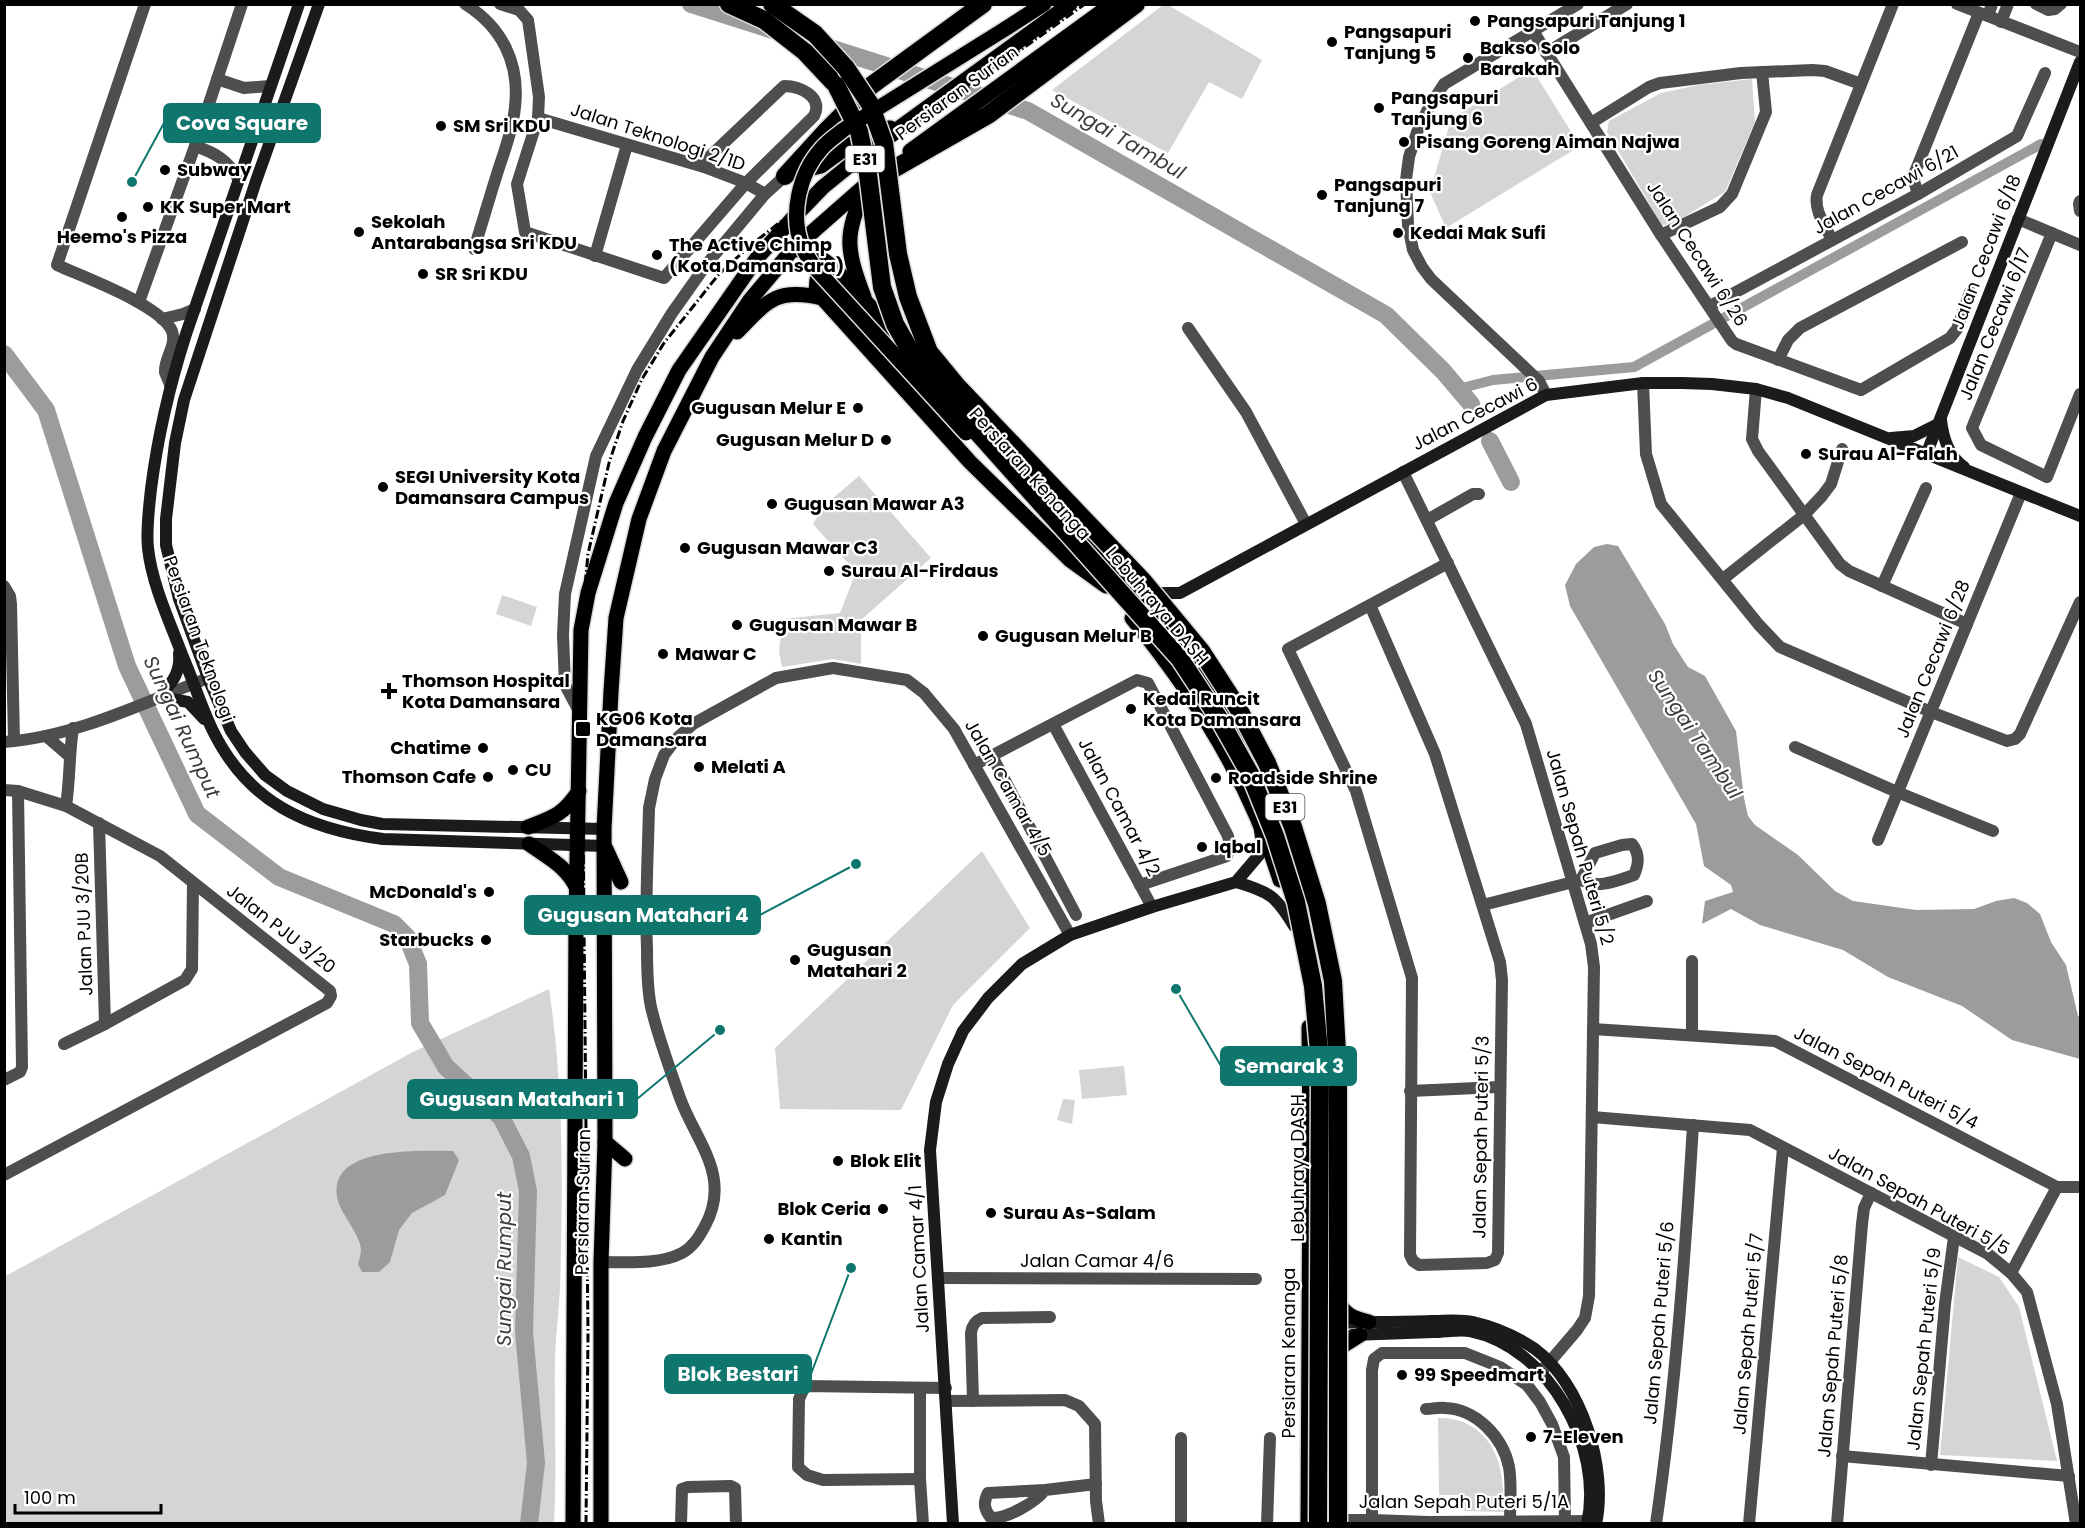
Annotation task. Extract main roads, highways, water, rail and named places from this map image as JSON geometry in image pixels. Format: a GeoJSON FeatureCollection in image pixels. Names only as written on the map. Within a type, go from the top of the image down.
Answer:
{"type":"FeatureCollection","features":[{"type":"Feature","properties":{"kind":"highway","name":"Lebuhraya DASH"},"geometry":{"type":"LineString","coordinates":[[729,4],[764,20],[797,45],[836,86],[859,131],[868,174],[882,287],[895,324],[920,368],[1180,659],[1218,717],[1250,774],[1275,836],[1296,902],[1313,986],[1320,1062],[1330,1523]]}},
{"type":"Feature","properties":{"kind":"highway","name":"Lebuhraya DASH"},"geometry":{"type":"LineString","coordinates":[[772,4],[815,34],[846,68],[870,104],[884,143],[898,254],[908,297],[929,352],[957,386],[1143,581],[1201,651],[1238,708],[1267,763],[1293,827],[1317,904],[1333,981],[1338,1071],[1330,1523]]}},
{"type":"Feature","properties":{"kind":"highway"},"geometry":{"type":"LineString","coordinates":[[786,176],[872,85],[983,4]]}},
{"type":"Feature","properties":{"kind":"highway"},"geometry":{"type":"LineString","coordinates":[[869,183],[980,111],[1136,4]]}},
{"type":"Feature","properties":{"kind":"main road","name":"Persiaran Kenanga"},"geometry":{"type":"LineString","coordinates":[[1044,4],[843,130],[822,147],[800,185],[797,205],[799,231],[802,246],[814,268],[1106,586],[1153,643],[1198,708],[1240,783],[1278,873],[1294,926],[1304,979],[1310,1035],[1308,1524]]}},
{"type":"Feature","properties":{"kind":"main road","name":"Persiaran Surian"},"geometry":{"type":"LineString","coordinates":[[573,1524],[577,828],[581,630],[588,593],[616,503],[645,437],[679,370],[757,258],[793,218],[823,187],[899,127],[1070,4]]}},
{"type":"Feature","properties":{"kind":"main road","name":"Persiaran Surian"},"geometry":{"type":"LineString","coordinates":[[980,111],[992,93],[1112,4]]}},
{"type":"Feature","properties":{"kind":"main road"},"geometry":{"type":"LineString","coordinates":[[786,176],[821,166],[868,132],[899,127]]}},
{"type":"Feature","properties":{"kind":"main road","name":"Persiaran Surian"},"geometry":{"type":"LineString","coordinates":[[601,1524],[601,1262],[605,1142],[604,829],[616,618],[636,530],[664,451],[712,357],[750,300],[793,249],[869,183]]}},
{"type":"Feature","properties":{"kind":"main road"},"geometry":{"type":"LineString","coordinates":[[867,305],[852,266],[849,236],[853,214],[869,183]]}},
{"type":"Feature","properties":{"kind":"main road","name":"Persiaran Kenanga"},"geometry":{"type":"LineString","coordinates":[[793,249],[806,250],[833,267],[1129,587],[1181,646],[1216,693],[1254,763],[1294,859],[1313,933],[1326,1013],[1329,1056],[1331,1224],[1327,1330],[1330,1523]]}},
{"type":"Feature","properties":{"kind":"main road"},"geometry":{"type":"LineString","coordinates":[[757,258],[793,249]]}},
{"type":"Feature","properties":{"kind":"main road"},"geometry":{"type":"LineString","coordinates":[[833,267],[823,270],[817,280],[816,291],[970,462],[1070,560],[1106,586]]}},
{"type":"Feature","properties":{"kind":"main road"},"geometry":{"type":"LineString","coordinates":[[712,357],[766,303],[787,294],[805,294],[822,298]]}},
{"type":"Feature","properties":{"kind":"main road"},"geometry":{"type":"LineString","coordinates":[[528,827],[556,817],[570,805],[579,790]]}},
{"type":"Feature","properties":{"kind":"main road"},"geometry":{"type":"LineString","coordinates":[[529,844],[562,867],[572,878],[577,889]]}},
{"type":"Feature","properties":{"kind":"main road"},"geometry":{"type":"LineString","coordinates":[[605,846],[621,882]]}},
{"type":"Feature","properties":{"kind":"main road"},"geometry":{"type":"LineString","coordinates":[[605,1142],[625,1160]]}},
{"type":"Feature","properties":{"kind":"main road"},"geometry":{"type":"LineString","coordinates":[[1309,1508],[1314,1465],[1316,1346],[1327,1330],[1317,1310],[1316,1224],[1310,1145]]}},
{"type":"Feature","properties":{"kind":"main road"},"geometry":{"type":"LineString","coordinates":[[1329,1408],[1337,1356],[1341,1347],[1364,1329],[1343,1311],[1337,1300],[1331,1224]]}},
{"type":"Feature","properties":{"kind":"water"},"geometry":{"type":"Polygon","coordinates":[[[1607,544],[1618,546],[1665,624],[1673,644],[1688,667],[1705,676],[1736,731],[1744,798],[1748,816],[1755,825],[1798,855],[1835,891],[1853,901],[1916,910],[1974,909],[1996,901],[2014,898],[2027,903],[2040,914],[2051,942],[2066,965],[2080,1017],[2080,1059],[2012,1040],[1962,1006],[1888,977],[1843,950],[1760,925],[1731,909],[1702,924],[1705,901],[1733,892],[1731,885],[1704,866],[1696,824],[1570,606],[1565,585],[1576,564],[1594,547],[1607,544]]]}},
{"type":"Feature","properties":{"kind":"water"},"geometry":{"type":"Polygon","coordinates":[[[453,1151],[459,1160],[445,1195],[412,1213],[399,1230],[390,1262],[379,1272],[362,1272],[358,1264],[360,1245],[339,1204],[337,1185],[344,1171],[358,1161],[376,1155],[397,1152],[453,1151]]]}},
{"type":"Feature","properties":{"kind":"waterway","name":"Sungai Tambul"},"geometry":{"type":"LineString","coordinates":[[691,4],[1028,111],[1386,315],[1443,371],[1471,404]]}},
{"type":"Feature","properties":{"kind":"waterway"},"geometry":{"type":"LineString","coordinates":[[1458,389],[1493,380],[1634,367],[2041,144]]}},
{"type":"Feature","properties":{"kind":"waterway","name":"Sungai Rumput"},"geometry":{"type":"LineString","coordinates":[[4,354],[46,410],[127,666],[197,814],[279,877],[394,924],[407,937],[418,964],[420,1023],[446,1067],[501,1117],[521,1156],[528,1191],[524,1332],[536,1463],[529,1524]]}},
{"type":"Feature","properties":{"kind":"waterway","name":"Sungai Tambul"},"geometry":{"type":"LineString","coordinates":[[1490,441],[1511,482]]}},
{"type":"Feature","properties":{"kind":"railway"},"geometry":{"type":"LineString","coordinates":[[586,1524],[588,1335],[583,606],[588,554],[609,463],[623,421],[642,379],[664,343],[719,274],[779,223],[1085,4]]}},
{"type":"Feature","properties":{"kind":"place","name":"Pangsapuri Tanjung 1"},"geometry":{"type":"Point","coordinates":[1475,21]}},
{"type":"Feature","properties":{"kind":"place","name":"Pangsapuri Tanjung 5"},"geometry":{"type":"Point","coordinates":[1332,42]}},
{"type":"Feature","properties":{"kind":"place","name":"Bakso Solo Barakah"},"geometry":{"type":"Point","coordinates":[1468,58]}},
{"type":"Feature","properties":{"kind":"place","name":"Pangsapuri Tanjung 6"},"geometry":{"type":"Point","coordinates":[1379,108]}},
{"type":"Feature","properties":{"kind":"place","name":"SM Sri KDU"},"geometry":{"type":"Point","coordinates":[441,126]}},
{"type":"Feature","properties":{"kind":"place","name":"Pisang Goreng Aiman Najwa"},"geometry":{"type":"Point","coordinates":[1404,142]}},
{"type":"Feature","properties":{"kind":"place","name":"Subway"},"geometry":{"type":"Point","coordinates":[165,170]}},
{"type":"Feature","properties":{"kind":"place","name":"Cova Square"},"geometry":{"type":"Point","coordinates":[132,182]}},
{"type":"Feature","properties":{"kind":"place","name":"Pangsapuri Tanjung 7"},"geometry":{"type":"Point","coordinates":[1322,195]}},
{"type":"Feature","properties":{"kind":"place","name":"KK Super Mart"},"geometry":{"type":"Point","coordinates":[148,207]}},
{"type":"Feature","properties":{"kind":"place","name":"Heemo's Pizza"},"geometry":{"type":"Point","coordinates":[122,217]}},
{"type":"Feature","properties":{"kind":"place","name":"Sekolah Antarabangsa Sri KDU"},"geometry":{"type":"Point","coordinates":[359,232]}},
{"type":"Feature","properties":{"kind":"place","name":"Kedai Mak Sufi"},"geometry":{"type":"Point","coordinates":[1398,233]}},
{"type":"Feature","properties":{"kind":"place","name":"The Active Chimp (Kota Damansara)"},"geometry":{"type":"Point","coordinates":[657,255]}},
{"type":"Feature","properties":{"kind":"place","name":"SR Sri KDU"},"geometry":{"type":"Point","coordinates":[423,274]}},
{"type":"Feature","properties":{"kind":"place","name":"Gugusan Melur E"},"geometry":{"type":"Point","coordinates":[858,408]}},
{"type":"Feature","properties":{"kind":"place","name":"Gugusan Melur D"},"geometry":{"type":"Point","coordinates":[886,440]}},
{"type":"Feature","properties":{"kind":"place","name":"Surau Al-Falah"},"geometry":{"type":"Point","coordinates":[1806,454]}},
{"type":"Feature","properties":{"kind":"place","name":"SEGI University Kota Damansara Campus"},"geometry":{"type":"Point","coordinates":[383,487]}},
{"type":"Feature","properties":{"kind":"place","name":"Gugusan Mawar A3"},"geometry":{"type":"Point","coordinates":[772,504]}},
{"type":"Feature","properties":{"kind":"place","name":"Gugusan Mawar C3"},"geometry":{"type":"Point","coordinates":[685,548]}},
{"type":"Feature","properties":{"kind":"place","name":"Surau Al-Firdaus"},"geometry":{"type":"Point","coordinates":[829,571]}},
{"type":"Feature","properties":{"kind":"place","name":"Gugusan Mawar B"},"geometry":{"type":"Point","coordinates":[737,625]}},
{"type":"Feature","properties":{"kind":"place","name":"Gugusan Melur B"},"geometry":{"type":"Point","coordinates":[983,636]}},
{"type":"Feature","properties":{"kind":"place","name":"Mawar C"},"geometry":{"type":"Point","coordinates":[663,654]}},
{"type":"Feature","properties":{"kind":"place","name":"Thomson Hospital Kota Damansara"},"geometry":{"type":"Point","coordinates":[389,691]}},
{"type":"Feature","properties":{"kind":"place","name":"Kedai Runcit Kota Damansara"},"geometry":{"type":"Point","coordinates":[1131,709]}},
{"type":"Feature","properties":{"kind":"place","name":"KG06 Kota Damansara"},"geometry":{"type":"Point","coordinates":[583,729]}},
{"type":"Feature","properties":{"kind":"place","name":"Chatime"},"geometry":{"type":"Point","coordinates":[483,748]}},
{"type":"Feature","properties":{"kind":"place","name":"Melati A"},"geometry":{"type":"Point","coordinates":[699,767]}},
{"type":"Feature","properties":{"kind":"place","name":"CU"},"geometry":{"type":"Point","coordinates":[513,770]}},
{"type":"Feature","properties":{"kind":"place","name":"Thomson Cafe"},"geometry":{"type":"Point","coordinates":[488,777]}},
{"type":"Feature","properties":{"kind":"place","name":"Roadside Shrine"},"geometry":{"type":"Point","coordinates":[1216,778]}},
{"type":"Feature","properties":{"kind":"place","name":"Iqbal"},"geometry":{"type":"Point","coordinates":[1202,847]}},
{"type":"Feature","properties":{"kind":"place","name":"Gugusan Matahari 4"},"geometry":{"type":"Point","coordinates":[856,864]}},
{"type":"Feature","properties":{"kind":"place","name":"McDonald's"},"geometry":{"type":"Point","coordinates":[489,892]}},
{"type":"Feature","properties":{"kind":"place","name":"Starbucks"},"geometry":{"type":"Point","coordinates":[486,940]}},
{"type":"Feature","properties":{"kind":"place","name":"Gugusan Matahari 2"},"geometry":{"type":"Point","coordinates":[795,960]}},
{"type":"Feature","properties":{"kind":"place","name":"Semarak 3"},"geometry":{"type":"Point","coordinates":[1176,989]}},
{"type":"Feature","properties":{"kind":"place","name":"Gugusan Matahari 1"},"geometry":{"type":"Point","coordinates":[720,1030]}},
{"type":"Feature","properties":{"kind":"place","name":"Blok Elit"},"geometry":{"type":"Point","coordinates":[838,1161]}},
{"type":"Feature","properties":{"kind":"place","name":"Blok Ceria"},"geometry":{"type":"Point","coordinates":[883,1209]}},
{"type":"Feature","properties":{"kind":"place","name":"Surau As-Salam"},"geometry":{"type":"Point","coordinates":[991,1213]}},
{"type":"Feature","properties":{"kind":"place","name":"Kantin"},"geometry":{"type":"Point","coordinates":[769,1239]}},
{"type":"Feature","properties":{"kind":"place","name":"Blok Bestari"},"geometry":{"type":"Point","coordinates":[851,1268]}},
{"type":"Feature","properties":{"kind":"place","name":"99 Speedmart"},"geometry":{"type":"Point","coordinates":[1402,1375]}},
{"type":"Feature","properties":{"kind":"place","name":"7-Eleven"},"geometry":{"type":"Point","coordinates":[1531,1437]}}]}
